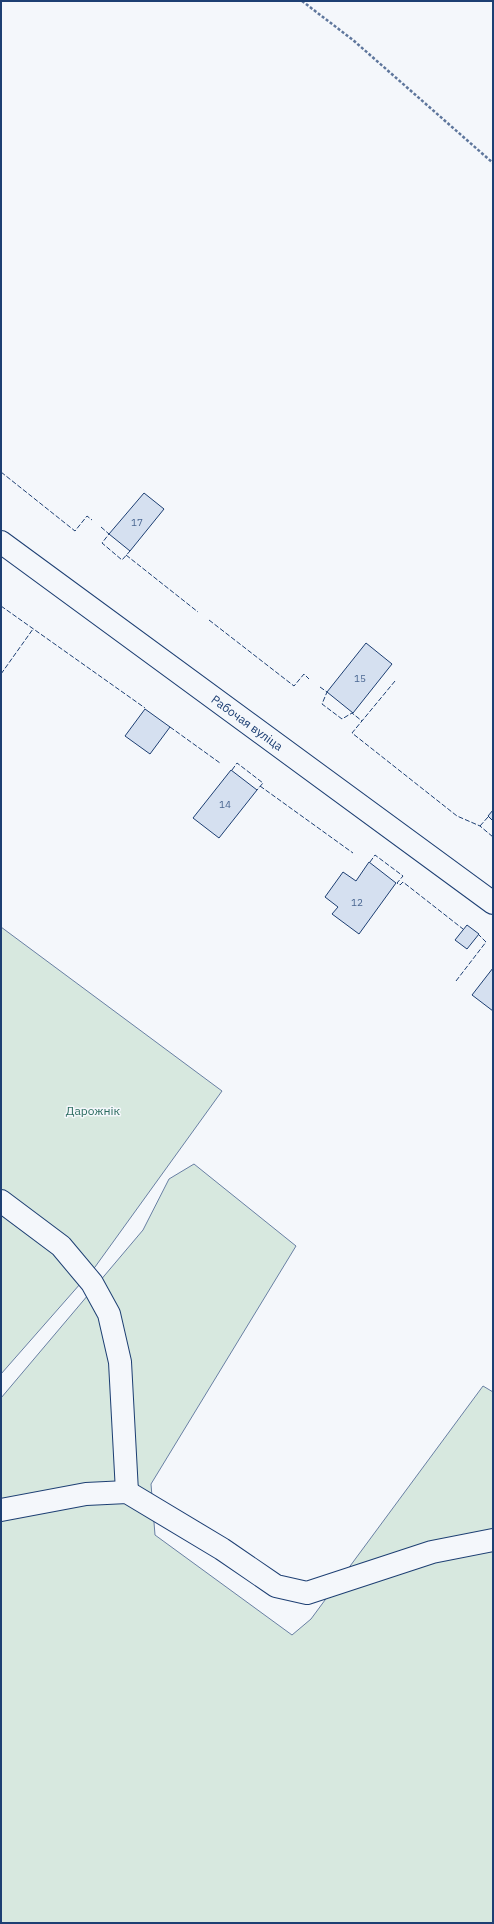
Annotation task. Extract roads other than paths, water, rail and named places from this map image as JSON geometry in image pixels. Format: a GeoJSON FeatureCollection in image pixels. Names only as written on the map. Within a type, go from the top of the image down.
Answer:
{"type":"FeatureCollection","features":[{"type":"Feature","properties":{"kind":"street","name":"Рабочая вуліца"},"geometry":{"type":"LineString","coordinates":[[1,542],[493,903]]}},
{"type":"Feature","properties":{"kind":"street"},"geometry":{"type":"LineString","coordinates":[[1,1201],[61,1246],[92,1283],[109,1314],[120,1362],[127,1492]]}},
{"type":"Feature","properties":{"kind":"street"},"geometry":{"type":"LineString","coordinates":[[1,1510],[86,1494],[127,1492],[222,1549],[276,1586],[307,1593],[432,1552],[493,1540]]}},
{"type":"Feature","properties":{"kind":"park label","name":"Дарожнік"},"geometry":{"type":"Point","coordinates":[93,1111]}}]}
